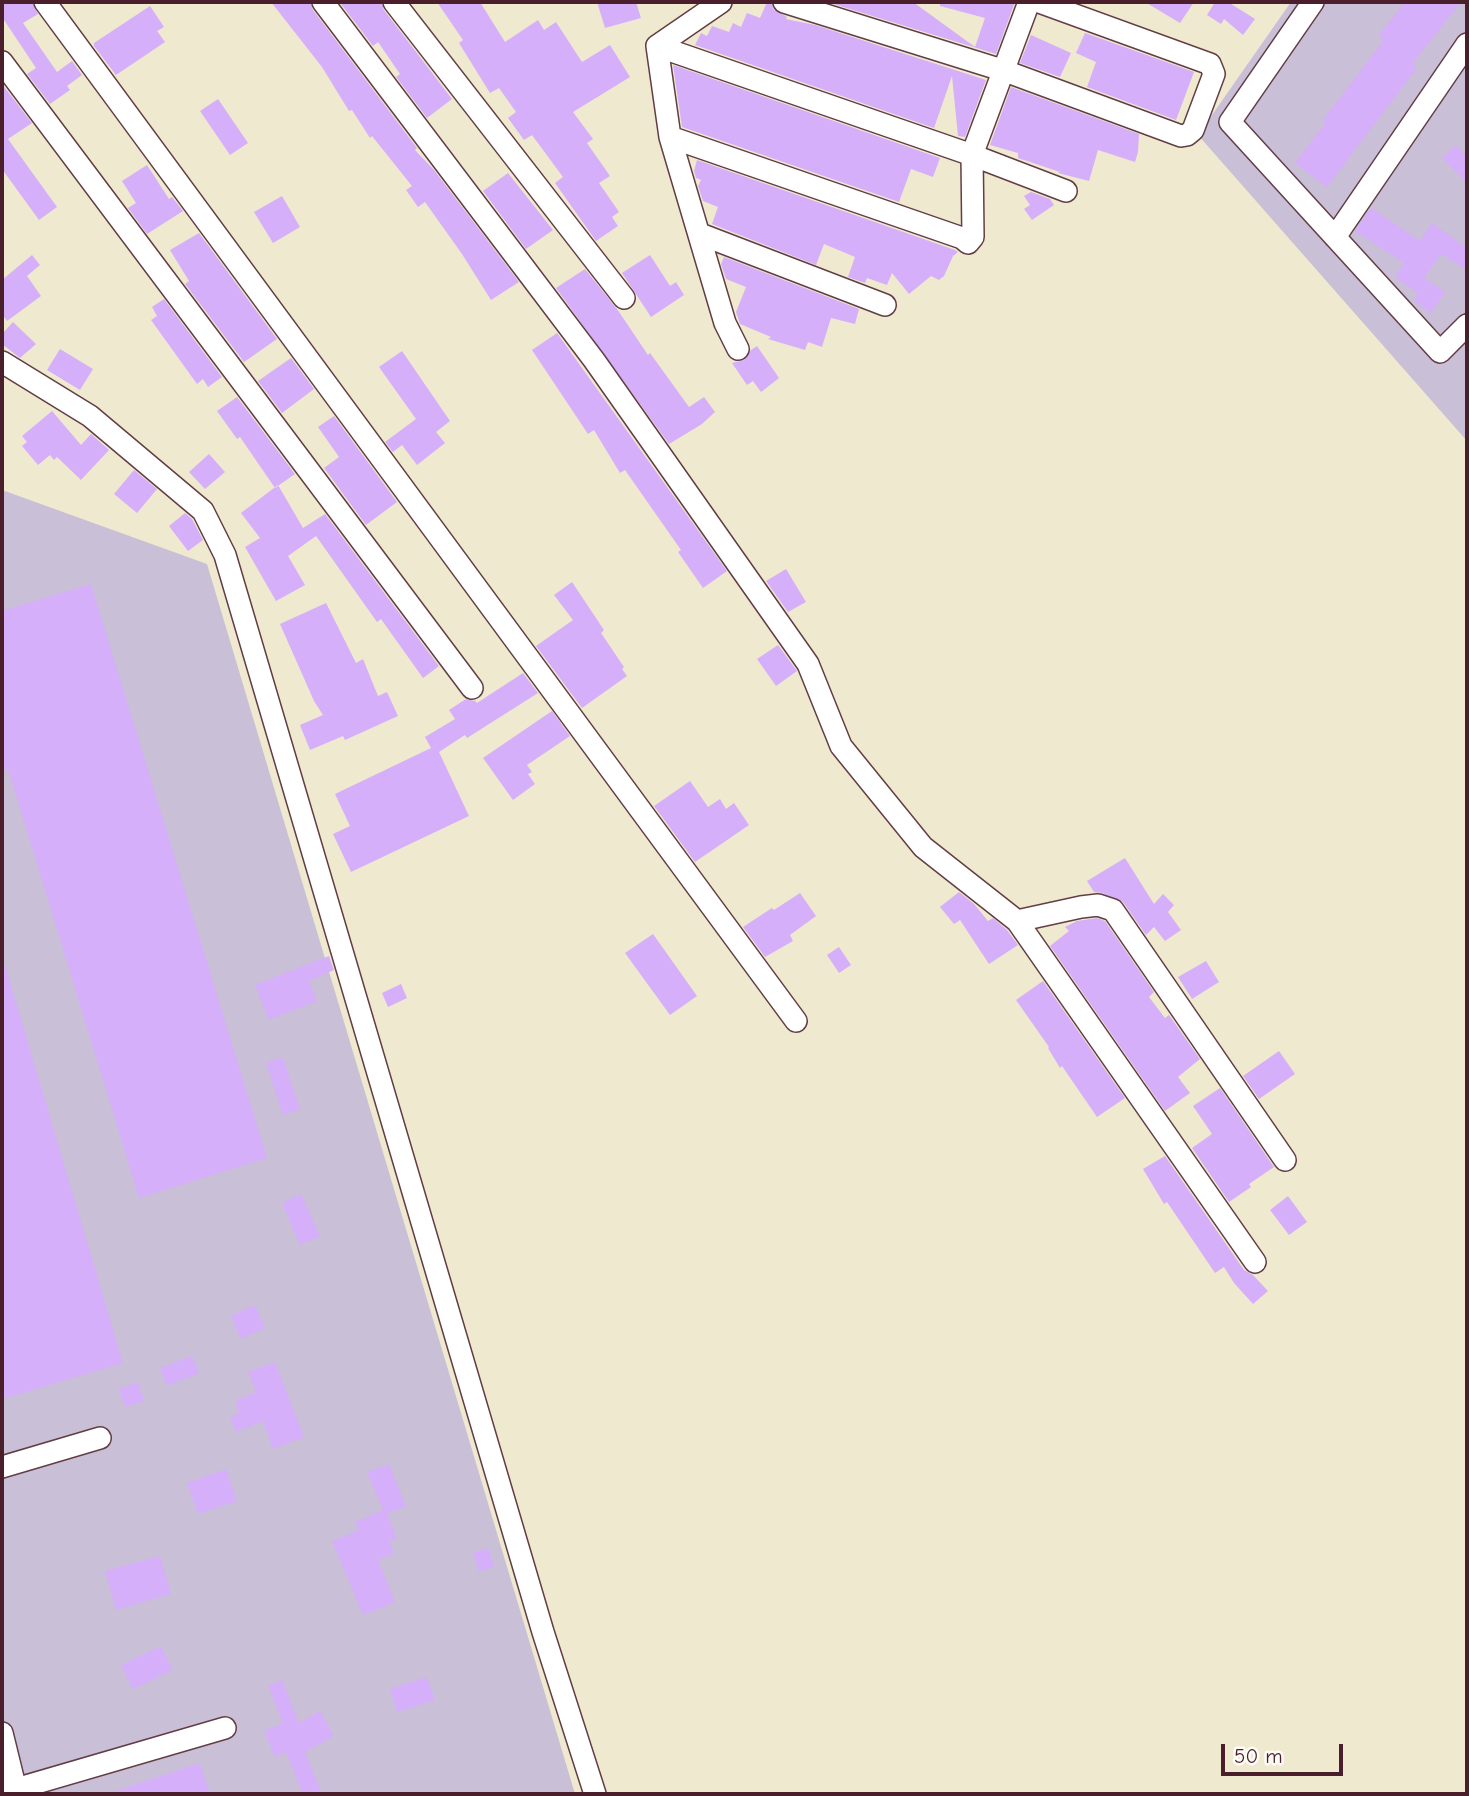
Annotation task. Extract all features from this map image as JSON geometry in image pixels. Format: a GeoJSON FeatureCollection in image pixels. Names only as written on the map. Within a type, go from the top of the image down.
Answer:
{"type":"FeatureCollection","features":[{"type":"Feature","properties":{"kind":"street"},"geometry":{"type":"LineString","coordinates":[[45,2],[796,1021]]}},
{"type":"Feature","properties":{"kind":"street"},"geometry":{"type":"LineString","coordinates":[[323,2],[594,360],[808,664],[841,746],[923,847],[1017,921],[1255,1262]]}},
{"type":"Feature","properties":{"kind":"street"},"geometry":{"type":"LineString","coordinates":[[394,2],[624,298]]}},
{"type":"Feature","properties":{"kind":"street"},"geometry":{"type":"LineString","coordinates":[[657,46],[721,2]]}},
{"type":"Feature","properties":{"kind":"street"},"geometry":{"type":"LineString","coordinates":[[784,2],[1005,71],[1181,136],[1193,130],[1214,74],[1210,64],[1039,2]]}},
{"type":"Feature","properties":{"kind":"street"},"geometry":{"type":"LineString","coordinates":[[670,137],[962,238],[968,243],[973,237],[972,155],[1029,2]]}},
{"type":"Feature","properties":{"kind":"street"},"geometry":{"type":"LineString","coordinates":[[1313,2],[1230,122],[1440,352],[1467,325]]}},
{"type":"Feature","properties":{"kind":"street"},"geometry":{"type":"LineString","coordinates":[[1335,237],[1467,44]]}},
{"type":"Feature","properties":{"kind":"street"},"geometry":{"type":"LineString","coordinates":[[657,46],[670,137],[725,323],[738,349]]}},
{"type":"Feature","properties":{"kind":"street"},"geometry":{"type":"LineString","coordinates":[[657,46],[972,155],[1066,191]]}},
{"type":"Feature","properties":{"kind":"street"},"geometry":{"type":"LineString","coordinates":[[2,62],[472,688]]}},
{"type":"Feature","properties":{"kind":"street"},"geometry":{"type":"LineString","coordinates":[[700,234],[885,306]]}},
{"type":"Feature","properties":{"kind":"street"},"geometry":{"type":"LineString","coordinates":[[2,362],[90,416],[203,511],[225,555],[539,1619],[595,1794]]}},
{"type":"Feature","properties":{"kind":"street"},"geometry":{"type":"LineString","coordinates":[[1017,921],[1098,905],[1113,910],[1285,1160]]}},
{"type":"Feature","properties":{"kind":"street"},"geometry":{"type":"LineString","coordinates":[[2,1467],[100,1438]]}},
{"type":"Feature","properties":{"kind":"street"},"geometry":{"type":"LineString","coordinates":[[2,1733],[12,1792],[225,1728]]}},
{"type":"Feature","properties":{"kind":"shaded area"},"geometry":{"type":"Polygon","coordinates":[[[1291,2],[1467,2],[1467,441],[1198,135],[1291,2]]]}},
{"type":"Feature","properties":{"kind":"shaded area"},"geometry":{"type":"Polygon","coordinates":[[[2,490],[207,564],[575,1794],[2,1794],[2,490]]]}},
{"type":"Feature","properties":{"kind":"building"},"geometry":{"type":"Polygon","coordinates":[[[2,2],[32,2],[38,14],[23,23],[57,72],[72,61],[82,75],[67,86],[70,90],[50,104],[27,74],[36,68],[2,17],[2,2]]]}},
{"type":"Feature","properties":{"kind":"building"},"geometry":{"type":"Polygon","coordinates":[[[271,2],[310,2],[313,10],[417,148],[415,150],[434,170],[519,282],[491,300],[425,202],[418,207],[406,190],[412,186],[372,136],[370,138],[352,110],[349,111],[322,67],[271,2]]]}},
{"type":"Feature","properties":{"kind":"building"},"geometry":{"type":"Polygon","coordinates":[[[381,2],[384,10],[452,99],[427,118],[396,77],[400,74],[378,42],[373,46],[341,4],[381,2]]]}},
{"type":"Feature","properties":{"kind":"building"},"geometry":{"type":"Polygon","coordinates":[[[437,2],[480,2],[505,42],[538,20],[544,30],[556,22],[582,62],[610,45],[630,77],[573,112],[593,139],[587,143],[610,176],[599,183],[619,212],[612,217],[618,226],[596,241],[555,183],[563,177],[532,135],[524,140],[508,118],[516,112],[499,88],[490,93],[459,43],[463,40],[437,2]]]}},
{"type":"Feature","properties":{"kind":"building"},"geometry":{"type":"Polygon","coordinates":[[[597,2],[636,2],[641,18],[605,28],[597,2]]]}},
{"type":"Feature","properties":{"kind":"building"},"geometry":{"type":"Polygon","coordinates":[[[767,2],[771,2],[774,10],[787,17],[786,19],[815,25],[986,80],[965,137],[958,136],[952,76],[934,128],[695,45],[701,33],[707,36],[712,26],[729,32],[733,23],[741,27],[747,13],[760,18],[767,2]]]}},
{"type":"Feature","properties":{"kind":"building"},"geometry":{"type":"Polygon","coordinates":[[[827,2],[913,2],[975,47],[985,18],[940,6],[940,2],[1015,2],[996,54],[827,2]]]}},
{"type":"Feature","properties":{"kind":"building"},"geometry":{"type":"Polygon","coordinates":[[[1145,2],[1194,2],[1180,23],[1145,2]]]}},
{"type":"Feature","properties":{"kind":"building"},"geometry":{"type":"Polygon","coordinates":[[[1215,2],[1228,2],[1255,19],[1243,35],[1224,19],[1221,24],[1207,15],[1215,2]]]}},
{"type":"Feature","properties":{"kind":"building"},"geometry":{"type":"Polygon","coordinates":[[[1405,2],[1461,2],[1412,64],[1417,68],[1327,187],[1295,163],[1326,122],[1323,120],[1384,40],[1379,35],[1405,2]]]}},
{"type":"Feature","properties":{"kind":"building"},"geometry":{"type":"Polygon","coordinates":[[[150,6],[164,27],[157,31],[165,42],[116,75],[94,43],[150,6]]]}},
{"type":"Feature","properties":{"kind":"building"},"geometry":{"type":"Polygon","coordinates":[[[1085,33],[1194,72],[1176,120],[1087,87],[1096,62],[1076,53],[1085,33]]]}},
{"type":"Feature","properties":{"kind":"building"},"geometry":{"type":"Polygon","coordinates":[[[1031,35],[1071,53],[1060,77],[1020,63],[1031,35]]]}},
{"type":"Feature","properties":{"kind":"building"},"geometry":{"type":"Polygon","coordinates":[[[673,65],[940,158],[933,177],[911,169],[899,202],[682,127],[673,65]]]}},
{"type":"Feature","properties":{"kind":"building"},"geometry":{"type":"Polygon","coordinates":[[[2,84],[32,123],[8,139],[57,207],[39,220],[2,169],[2,84]]]}},
{"type":"Feature","properties":{"kind":"building"},"geometry":{"type":"Polygon","coordinates":[[[1011,87],[1139,134],[1135,162],[1098,150],[1089,181],[1058,173],[1060,172],[1018,158],[1018,153],[990,145],[1011,87]]]}},
{"type":"Feature","properties":{"kind":"building"},"geometry":{"type":"Polygon","coordinates":[[[218,99],[248,143],[230,155],[200,111],[218,99]]]}},
{"type":"Feature","properties":{"kind":"building"},"geometry":{"type":"Polygon","coordinates":[[[1456,145],[1467,157],[1467,183],[1442,158],[1456,145]]]}},
{"type":"Feature","properties":{"kind":"building"},"geometry":{"type":"Polygon","coordinates":[[[697,160],[958,252],[953,256],[944,276],[939,280],[931,276],[909,294],[892,273],[887,285],[867,278],[865,283],[848,277],[855,257],[824,244],[816,265],[712,224],[718,207],[703,201],[698,186],[701,180],[696,178],[694,171],[697,160]]]}},
{"type":"Feature","properties":{"kind":"building"},"geometry":{"type":"Polygon","coordinates":[[[147,165],[169,199],[172,197],[183,211],[147,234],[128,208],[136,203],[122,181],[147,165]]]}},
{"type":"Feature","properties":{"kind":"building"},"geometry":{"type":"Polygon","coordinates":[[[508,173],[553,230],[526,249],[483,191],[508,173]]]}},
{"type":"Feature","properties":{"kind":"building"},"geometry":{"type":"Polygon","coordinates":[[[1031,192],[1050,199],[1054,205],[1032,220],[1024,209],[1030,205],[1024,196],[1031,192]]]}},
{"type":"Feature","properties":{"kind":"building"},"geometry":{"type":"Polygon","coordinates":[[[282,196],[300,227],[273,243],[254,212],[282,196]]]}},
{"type":"Feature","properties":{"kind":"building"},"geometry":{"type":"Polygon","coordinates":[[[1371,208],[1420,241],[1432,223],[1467,248],[1467,270],[1441,254],[1424,278],[1445,292],[1431,313],[1414,301],[1418,293],[1395,277],[1404,263],[1355,231],[1371,208]]]}},
{"type":"Feature","properties":{"kind":"building"},"geometry":{"type":"Polygon","coordinates":[[[199,233],[277,339],[244,362],[185,284],[189,281],[170,250],[199,233]]]}},
{"type":"Feature","properties":{"kind":"building"},"geometry":{"type":"Polygon","coordinates":[[[32,255],[40,265],[27,276],[41,296],[7,321],[2,314],[2,280],[32,255]]]}},
{"type":"Feature","properties":{"kind":"building"},"geometry":{"type":"Polygon","coordinates":[[[650,255],[670,286],[676,282],[684,295],[651,317],[622,273],[650,255]]]}},
{"type":"Feature","properties":{"kind":"building"},"geometry":{"type":"Polygon","coordinates":[[[724,257],[859,309],[855,324],[831,318],[822,347],[808,342],[805,350],[768,339],[771,337],[740,324],[736,312],[746,287],[726,279],[721,264],[724,257]]]}},
{"type":"Feature","properties":{"kind":"building"},"geometry":{"type":"Polygon","coordinates":[[[585,269],[689,407],[704,397],[715,412],[702,424],[669,444],[556,288],[585,269]]]}},
{"type":"Feature","properties":{"kind":"building"},"geometry":{"type":"Polygon","coordinates":[[[164,299],[222,377],[208,387],[203,379],[197,384],[151,320],[157,316],[152,307],[164,299]]]}},
{"type":"Feature","properties":{"kind":"building"},"geometry":{"type":"Polygon","coordinates":[[[13,322],[36,344],[20,358],[2,344],[2,334],[13,322]]]}},
{"type":"Feature","properties":{"kind":"building"},"geometry":{"type":"Polygon","coordinates":[[[557,333],[727,571],[703,588],[678,552],[681,550],[625,470],[620,473],[594,430],[588,434],[532,350],[557,333]]]}},
{"type":"Feature","properties":{"kind":"building"},"geometry":{"type":"Polygon","coordinates":[[[757,346],[779,378],[761,392],[753,381],[747,385],[732,363],[744,360],[757,346]]]}},
{"type":"Feature","properties":{"kind":"building"},"geometry":{"type":"Polygon","coordinates":[[[60,349],[93,369],[80,390],[47,370],[60,349]]]}},
{"type":"Feature","properties":{"kind":"building"},"geometry":{"type":"Polygon","coordinates":[[[402,351],[450,421],[436,432],[445,443],[417,465],[402,445],[393,452],[385,442],[416,419],[379,367],[402,351]]]}},
{"type":"Feature","properties":{"kind":"building"},"geometry":{"type":"Polygon","coordinates":[[[291,358],[314,389],[282,413],[258,381],[291,358]]]}},
{"type":"Feature","properties":{"kind":"building"},"geometry":{"type":"Polygon","coordinates":[[[237,397],[295,474],[275,488],[240,437],[237,439],[217,411],[237,397]]]}},
{"type":"Feature","properties":{"kind":"building"},"geometry":{"type":"Polygon","coordinates":[[[52,411],[81,445],[91,434],[109,450],[81,480],[57,457],[54,460],[50,455],[38,465],[22,446],[27,442],[22,436],[52,411]]]}},
{"type":"Feature","properties":{"kind":"building"},"geometry":{"type":"Polygon","coordinates":[[[334,416],[397,502],[366,525],[324,468],[339,457],[318,427],[334,416]]]}},
{"type":"Feature","properties":{"kind":"building"},"geometry":{"type":"Polygon","coordinates":[[[209,454],[225,472],[205,489],[189,472],[209,454]]]}},
{"type":"Feature","properties":{"kind":"building"},"geometry":{"type":"Polygon","coordinates":[[[134,470],[157,489],[137,513],[114,494],[134,470]]]}},
{"type":"Feature","properties":{"kind":"building"},"geometry":{"type":"Polygon","coordinates":[[[278,485],[303,528],[325,514],[439,666],[423,678],[381,619],[377,622],[316,536],[288,556],[305,585],[276,601],[245,547],[260,538],[241,513],[278,485]]]}},
{"type":"Feature","properties":{"kind":"building"},"geometry":{"type":"Polygon","coordinates":[[[185,513],[192,519],[203,540],[188,551],[169,526],[185,513]]]}},
{"type":"Feature","properties":{"kind":"building"},"geometry":{"type":"Polygon","coordinates":[[[786,569],[806,602],[788,612],[766,581],[786,569]]]}},
{"type":"Feature","properties":{"kind":"building"},"geometry":{"type":"Polygon","coordinates":[[[572,582],[604,630],[601,633],[627,676],[582,708],[536,646],[573,620],[554,595],[572,582]]]}},
{"type":"Feature","properties":{"kind":"building"},"geometry":{"type":"Polygon","coordinates":[[[91,584],[267,1158],[139,1198],[8,769],[2,771],[2,611],[91,584]]]}},
{"type":"Feature","properties":{"kind":"building"},"geometry":{"type":"Polygon","coordinates":[[[326,603],[356,663],[363,659],[378,696],[387,692],[398,716],[345,740],[343,736],[310,750],[300,725],[323,715],[314,701],[280,624],[326,603]]]}},
{"type":"Feature","properties":{"kind":"building"},"geometry":{"type":"Polygon","coordinates":[[[778,645],[797,671],[776,686],[757,659],[778,645]]]}},
{"type":"Feature","properties":{"kind":"building"},"geometry":{"type":"Polygon","coordinates":[[[523,673],[538,693],[467,738],[465,735],[439,752],[469,816],[351,872],[333,834],[350,826],[335,794],[431,748],[425,737],[455,719],[449,710],[466,699],[477,703],[523,673]]]}},
{"type":"Feature","properties":{"kind":"building"},"geometry":{"type":"Polygon","coordinates":[[[552,711],[570,736],[527,765],[532,772],[528,774],[535,784],[513,800],[483,758],[552,711]]]}},
{"type":"Feature","properties":{"kind":"building"},"geometry":{"type":"Polygon","coordinates":[[[690,781],[708,807],[720,799],[726,809],[734,803],[749,825],[695,862],[654,806],[690,781]]]}},
{"type":"Feature","properties":{"kind":"building"},"geometry":{"type":"Polygon","coordinates":[[[1125,858],[1154,904],[1163,894],[1174,905],[1168,912],[1181,930],[1165,941],[1154,927],[1146,935],[1123,902],[1094,892],[1087,881],[1125,858]]]}},
{"type":"Feature","properties":{"kind":"building"},"geometry":{"type":"Polygon","coordinates":[[[959,892],[974,904],[988,921],[993,918],[1007,930],[1018,945],[989,964],[960,920],[954,924],[940,907],[959,892]]]}},
{"type":"Feature","properties":{"kind":"building"},"geometry":{"type":"Polygon","coordinates":[[[800,893],[816,916],[790,935],[793,941],[765,957],[743,927],[800,893]]]}},
{"type":"Feature","properties":{"kind":"building"},"geometry":{"type":"Polygon","coordinates":[[[1097,918],[1105,921],[1154,992],[1149,997],[1165,1018],[1169,1015],[1200,1059],[1178,1077],[1190,1093],[1165,1111],[1050,946],[1069,931],[1065,927],[1077,921],[1097,918]]]}},
{"type":"Feature","properties":{"kind":"building"},"geometry":{"type":"Polygon","coordinates":[[[653,934],[697,996],[670,1015],[625,953],[653,934]]]}},
{"type":"Feature","properties":{"kind":"building"},"geometry":{"type":"Polygon","coordinates":[[[839,947],[851,965],[839,973],[827,955],[839,947]]]}},
{"type":"Feature","properties":{"kind":"building"},"geometry":{"type":"Polygon","coordinates":[[[329,956],[334,970],[309,981],[317,1001],[269,1020],[255,985],[329,956]]]}},
{"type":"Feature","properties":{"kind":"building"},"geometry":{"type":"Polygon","coordinates":[[[1206,961],[1219,982],[1192,999],[1178,977],[1206,961]]]}},
{"type":"Feature","properties":{"kind":"building"},"geometry":{"type":"Polygon","coordinates":[[[5,965],[123,1363],[2,1399],[2,966],[5,965]]]}},
{"type":"Feature","properties":{"kind":"building"},"geometry":{"type":"Polygon","coordinates":[[[1043,981],[1125,1098],[1097,1117],[1062,1066],[1060,1068],[1049,1047],[1016,1000],[1043,981]]]}},
{"type":"Feature","properties":{"kind":"building"},"geometry":{"type":"Polygon","coordinates":[[[401,984],[407,998],[388,1007],[382,993],[401,984]]]}},
{"type":"Feature","properties":{"kind":"building"},"geometry":{"type":"Polygon","coordinates":[[[1279,1051],[1295,1074],[1259,1099],[1243,1076],[1279,1051]]]}},
{"type":"Feature","properties":{"kind":"building"},"geometry":{"type":"Polygon","coordinates":[[[283,1057],[300,1109],[283,1115],[266,1063],[283,1057]]]}},
{"type":"Feature","properties":{"kind":"building"},"geometry":{"type":"Polygon","coordinates":[[[1220,1088],[1274,1167],[1229,1202],[1192,1148],[1212,1134],[1193,1106],[1220,1088]]]}},
{"type":"Feature","properties":{"kind":"building"},"geometry":{"type":"Polygon","coordinates":[[[1165,1156],[1244,1270],[1253,1275],[1268,1291],[1253,1304],[1224,1267],[1215,1273],[1167,1202],[1164,1204],[1143,1169],[1165,1156]]]}},
{"type":"Feature","properties":{"kind":"building"},"geometry":{"type":"Polygon","coordinates":[[[301,1194],[320,1236],[300,1245],[282,1203],[301,1194]]]}},
{"type":"Feature","properties":{"kind":"building"},"geometry":{"type":"Polygon","coordinates":[[[1288,1196],[1307,1222],[1289,1235],[1270,1210],[1288,1196]]]}},
{"type":"Feature","properties":{"kind":"building"},"geometry":{"type":"Polygon","coordinates":[[[255,1305],[265,1328],[241,1339],[231,1316],[255,1305]]]}},
{"type":"Feature","properties":{"kind":"building"},"geometry":{"type":"Polygon","coordinates":[[[192,1356],[199,1373],[167,1386],[160,1368],[192,1356]]]}},
{"type":"Feature","properties":{"kind":"building"},"geometry":{"type":"Polygon","coordinates":[[[275,1362],[304,1437],[273,1449],[263,1421],[236,1432],[230,1417],[239,1413],[235,1401],[256,1392],[248,1372],[275,1362]]]}},
{"type":"Feature","properties":{"kind":"building"},"geometry":{"type":"Polygon","coordinates":[[[138,1382],[144,1401],[125,1407],[119,1389],[138,1382]]]}},
{"type":"Feature","properties":{"kind":"building"},"geometry":{"type":"Polygon","coordinates":[[[389,1464],[406,1506],[387,1514],[397,1538],[389,1541],[394,1553],[378,1560],[395,1602],[363,1615],[332,1541],[359,1530],[355,1522],[383,1510],[367,1472],[389,1464]]]}},
{"type":"Feature","properties":{"kind":"building"},"geometry":{"type":"Polygon","coordinates":[[[226,1469],[237,1501],[198,1514],[187,1483],[226,1469]]]}},
{"type":"Feature","properties":{"kind":"building"},"geometry":{"type":"Polygon","coordinates":[[[488,1548],[494,1566],[479,1572],[473,1553],[488,1548]]]}},
{"type":"Feature","properties":{"kind":"building"},"geometry":{"type":"Polygon","coordinates":[[[160,1556],[171,1594],[116,1610],[105,1571],[160,1556]]]}},
{"type":"Feature","properties":{"kind":"building"},"geometry":{"type":"Polygon","coordinates":[[[161,1646],[173,1670],[133,1689],[121,1665],[161,1646]]]}},
{"type":"Feature","properties":{"kind":"building"},"geometry":{"type":"Polygon","coordinates":[[[427,1677],[435,1700],[397,1712],[390,1689],[427,1677]]]}},
{"type":"Feature","properties":{"kind":"building"},"geometry":{"type":"Polygon","coordinates":[[[282,1680],[299,1723],[320,1711],[334,1736],[305,1752],[322,1794],[303,1794],[286,1752],[275,1757],[264,1731],[283,1723],[268,1686],[282,1680]]]}},
{"type":"Feature","properties":{"kind":"building"},"geometry":{"type":"Polygon","coordinates":[[[200,1763],[210,1794],[113,1792],[200,1763]]]}}]}
